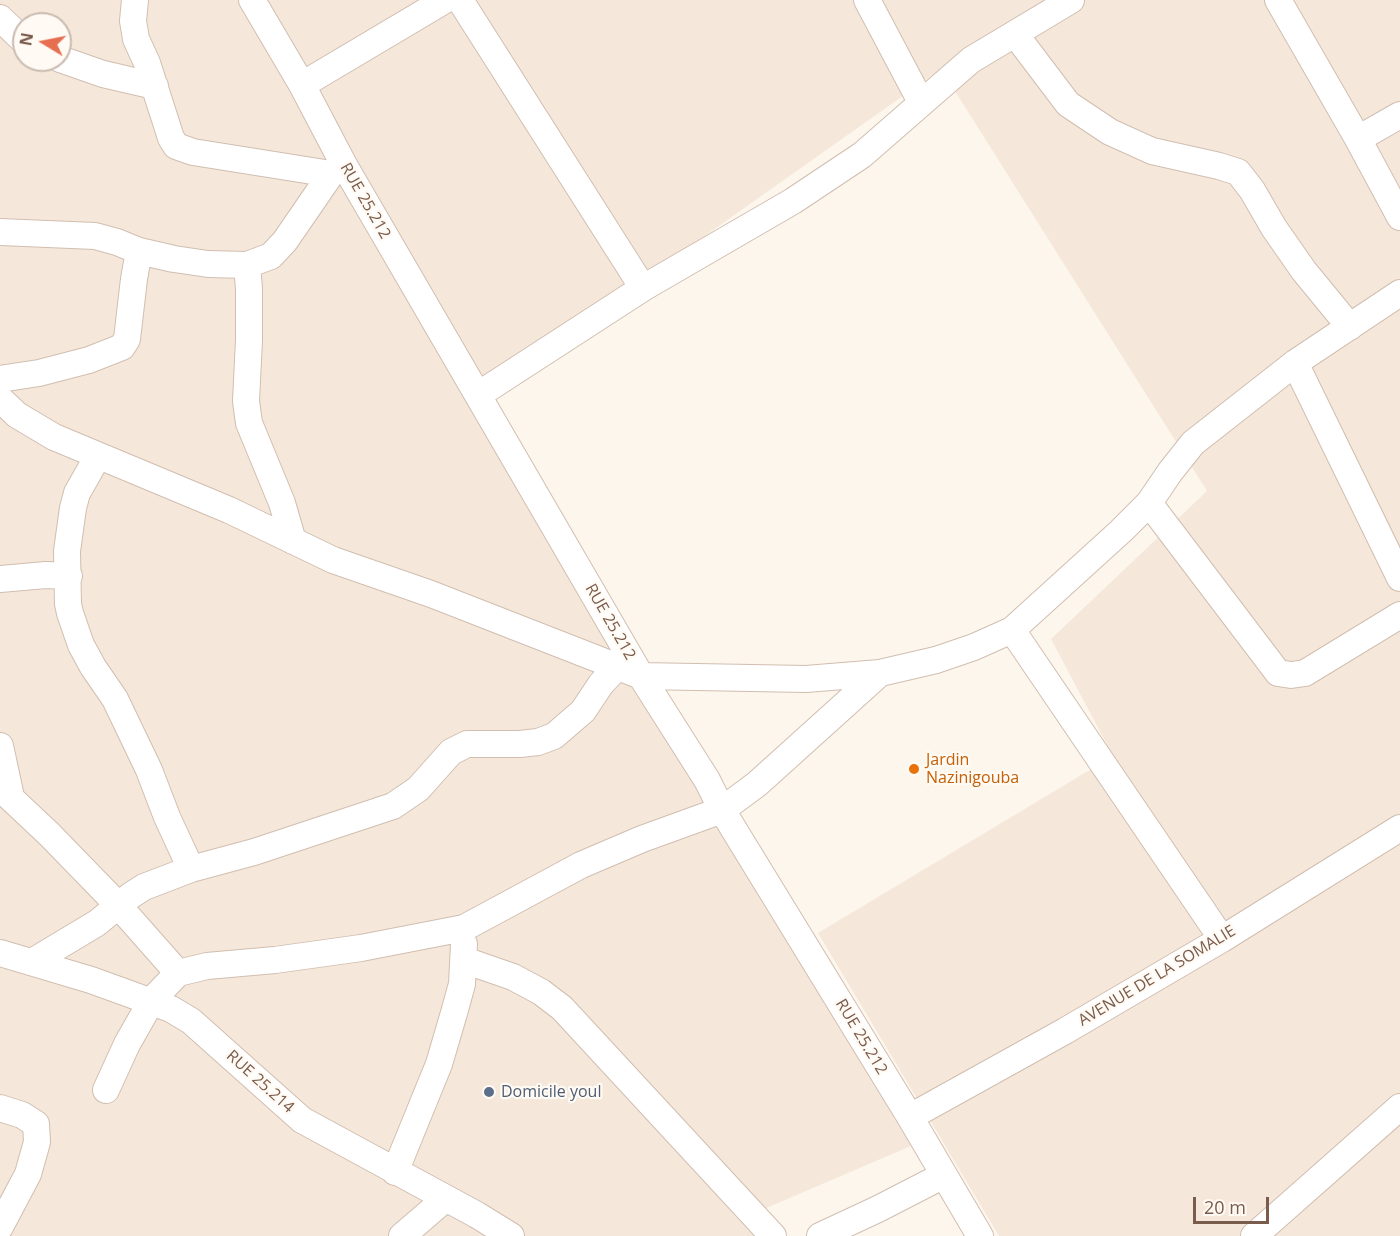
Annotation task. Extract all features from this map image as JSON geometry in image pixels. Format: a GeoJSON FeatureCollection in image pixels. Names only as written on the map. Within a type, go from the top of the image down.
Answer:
{"type":"FeatureCollection","features":[{"type":"Feature","properties":{"kind":"street"},"geometry":{"type":"LineString","coordinates":[[0,232],[95,236],[139,251],[208,264],[247,264],[271,256],[285,241],[337,169],[193,152],[176,146],[171,138],[155,86],[136,39],[133,21],[135,0]]}},
{"type":"Feature","properties":{"kind":"street","name":"RUE 25.212"},"geometry":{"type":"LineString","coordinates":[[252,0],[302,85],[337,169],[478,395],[641,676],[707,780],[722,810],[980,1236]]}},
{"type":"Feature","properties":{"kind":"street"},"geometry":{"type":"LineString","coordinates":[[302,85],[445,0]]}},
{"type":"Feature","properties":{"kind":"street"},"geometry":{"type":"LineString","coordinates":[[460,0],[643,288]]}},
{"type":"Feature","properties":{"kind":"street"},"geometry":{"type":"LineString","coordinates":[[867,0],[921,102]]}},
{"type":"Feature","properties":{"kind":"street"},"geometry":{"type":"LineString","coordinates":[[478,395],[643,288],[803,195],[862,155],[971,60],[1071,0]]}},
{"type":"Feature","properties":{"kind":"street"},"geometry":{"type":"LineString","coordinates":[[1278,0],[1400,217]]}},
{"type":"Feature","properties":{"kind":"street"},"geometry":{"type":"LineString","coordinates":[[0,18],[12,30]]}},
{"type":"Feature","properties":{"kind":"street"},"geometry":{"type":"LineString","coordinates":[[1015,34],[1068,104],[1110,132],[1152,151],[1238,172],[1304,271],[1350,327]]}},
{"type":"Feature","properties":{"kind":"street"},"geometry":{"type":"LineString","coordinates":[[72,63],[103,74],[155,86]]}},
{"type":"Feature","properties":{"kind":"street"},"geometry":{"type":"LineString","coordinates":[[1358,139],[1400,115]]}},
{"type":"Feature","properties":{"kind":"street"},"geometry":{"type":"LineString","coordinates":[[139,251],[127,339],[122,347],[107,354],[39,373],[1,395],[17,415],[54,437],[219,506],[333,560],[431,594],[641,676],[806,680],[880,673],[936,660],[974,647],[1012,630],[1149,503],[1193,443],[1295,363],[1400,293]]}},
{"type":"Feature","properties":{"kind":"street"},"geometry":{"type":"LineString","coordinates":[[247,264],[249,340],[246,401],[249,423],[282,503],[293,541]]}},
{"type":"Feature","properties":{"kind":"street"},"geometry":{"type":"LineString","coordinates":[[1295,363],[1400,578]]}},
{"type":"Feature","properties":{"kind":"street"},"geometry":{"type":"LineString","coordinates":[[98,456],[77,493],[73,508],[68,551],[68,604],[78,636],[93,667],[120,709],[191,869]]}},
{"type":"Feature","properties":{"kind":"street"},"geometry":{"type":"LineString","coordinates":[[1149,503],[1278,673],[1291,675],[1305,673],[1400,615]]}},
{"type":"Feature","properties":{"kind":"street"},"geometry":{"type":"LineString","coordinates":[[0,579],[46,575],[69,576]]}},
{"type":"Feature","properties":{"kind":"street"},"geometry":{"type":"LineString","coordinates":[[1012,630],[1222,939]]}},
{"type":"Feature","properties":{"kind":"street"},"geometry":{"type":"LineString","coordinates":[[32,962],[97,923],[144,887],[191,869],[254,852],[393,806],[418,789],[451,752],[467,744],[520,744],[538,742],[554,736],[583,711],[617,667]]}},
{"type":"Feature","properties":{"kind":"street"},"geometry":{"type":"LineString","coordinates":[[106,1090],[127,1044],[152,1000],[178,973],[207,966],[275,960],[362,948],[464,928],[581,865],[642,839],[722,810],[757,784],[880,673]]}},
{"type":"Feature","properties":{"kind":"street"},"geometry":{"type":"LineString","coordinates":[[0,746],[5,793],[118,905],[178,973]]}},
{"type":"Feature","properties":{"kind":"street","name":"AVENUE DE LA SOMALIE"},"geometry":{"type":"LineString","coordinates":[[910,1118],[1222,939],[1400,828]]}},
{"type":"Feature","properties":{"kind":"street"},"geometry":{"type":"LineString","coordinates":[[395,1172],[439,1064],[462,984],[464,928]]}},
{"type":"Feature","properties":{"kind":"street","name":"RUE 25.214"},"geometry":{"type":"LineString","coordinates":[[0,953],[152,1000],[171,1009],[191,1021],[302,1120],[477,1215],[510,1236]]}},
{"type":"Feature","properties":{"kind":"street"},"geometry":{"type":"LineString","coordinates":[[464,960],[513,977],[541,992],[562,1008],[773,1236]]}},
{"type":"Feature","properties":{"kind":"street"},"geometry":{"type":"LineString","coordinates":[[1254,1236],[1400,1107]]}},
{"type":"Feature","properties":{"kind":"street"},"geometry":{"type":"LineString","coordinates":[[0,1108],[22,1115],[36,1124],[37,1142],[28,1174],[0,1227]]}},
{"type":"Feature","properties":{"kind":"street"},"geometry":{"type":"LineString","coordinates":[[820,1236],[944,1175]]}},
{"type":"Feature","properties":{"kind":"street"},"geometry":{"type":"LineString","coordinates":[[402,1236],[445,1199]]}},
{"type":"Feature","properties":{"kind":"shaded area"},"geometry":{"type":"Polygon","coordinates":[[[0,0],[1400,0],[1400,1236],[999,1236],[818,933],[1113,756],[1051,639],[1207,491],[941,69],[474,399],[911,1146],[757,1212],[762,1236],[0,1236],[0,0]]]}},
{"type":"Feature","properties":{"kind":"place","name":"Jardin Nazinigouba"},"geometry":{"type":"Point","coordinates":[914,769]}},
{"type":"Feature","properties":{"kind":"place","name":"Domicile youl"},"geometry":{"type":"Point","coordinates":[489,1092]}}]}
